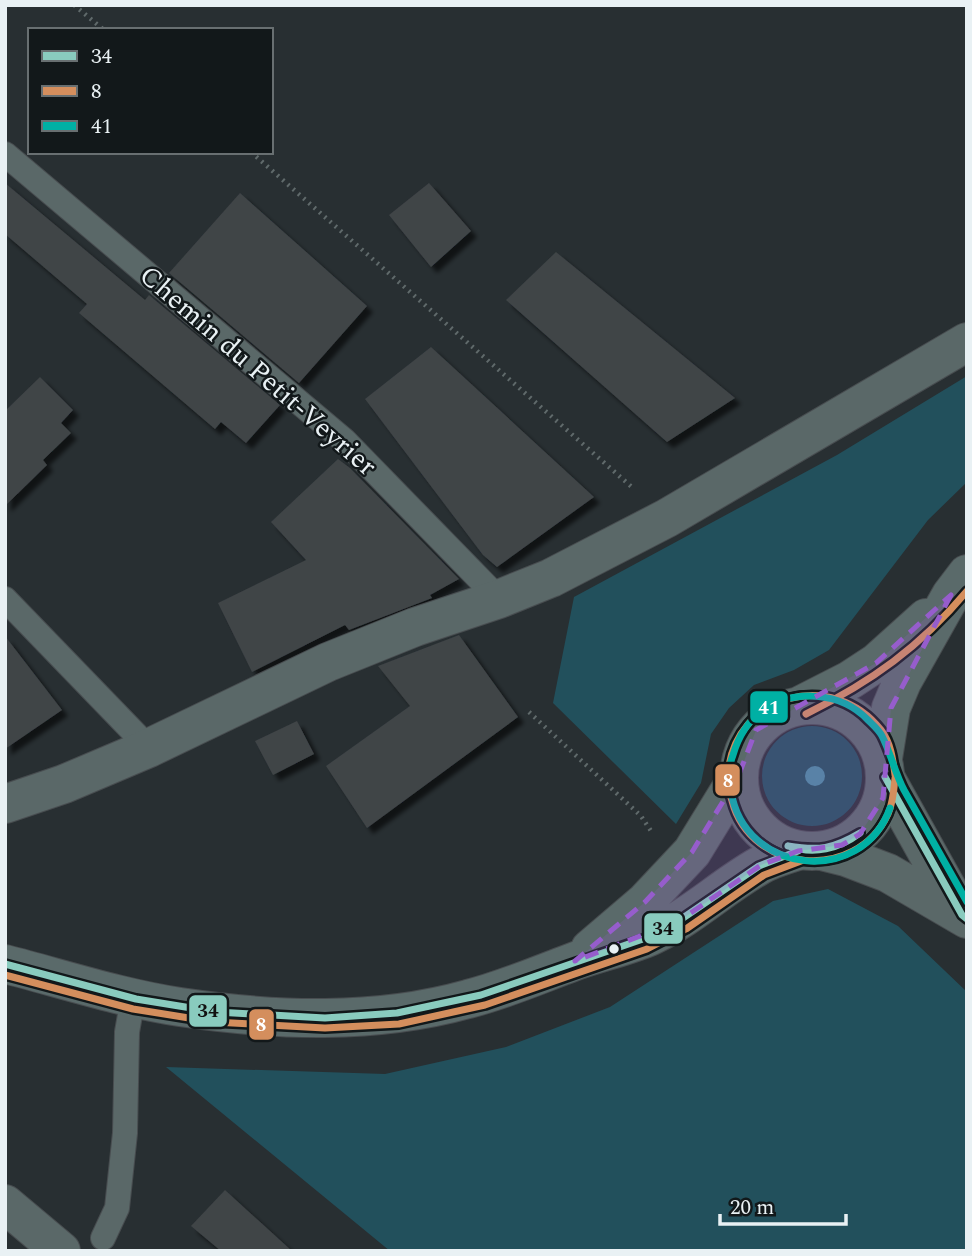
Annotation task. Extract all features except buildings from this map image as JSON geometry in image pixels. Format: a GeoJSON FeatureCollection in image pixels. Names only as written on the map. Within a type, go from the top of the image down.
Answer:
{"type":"FeatureCollection","features":[{"type":"Feature","properties":{"kind":"main road"},"geometry":{"type":"LineString","coordinates":[[575,961],[645,902],[692,852],[738,777],[744,752],[756,730],[784,710],[801,705],[850,680],[876,663],[959,585]]}},
{"type":"Feature","properties":{"kind":"main road"},"geometry":{"type":"LineString","coordinates":[[5,964],[133,998],[201,1009],[333,1019],[409,1012],[467,1000],[518,984],[575,961],[618,949],[679,921],[761,865],[842,845],[860,834],[874,818],[883,798],[891,708],[902,682],[959,585]]}},
{"type":"Feature","properties":{"kind":"main road"},"geometry":{"type":"LineString","coordinates":[[801,705],[822,705],[842,711],[860,723],[874,739],[884,768]]}},
{"type":"Feature","properties":{"kind":"main road"},"geometry":{"type":"LineString","coordinates":[[738,777],[743,802],[755,825],[767,837],[782,846],[810,851]]}},
{"type":"Feature","properties":{"kind":"street"},"geometry":{"type":"LineString","coordinates":[[5,804],[64,784],[149,748],[328,662],[551,578],[667,518],[967,342]]}},
{"type":"Feature","properties":{"kind":"street"},"geometry":{"type":"LineString","coordinates":[[884,768],[964,917]]}},
{"type":"Feature","properties":{"kind":"street"},"geometry":{"type":"LineString","coordinates":[[810,851],[846,857],[888,873],[964,917]]}},
{"type":"Feature","properties":{"kind":"street"},"geometry":{"type":"LineString","coordinates":[[5,1204],[61,1251]]}},
{"type":"Feature","properties":{"kind":"lane","name":"Chemin du Petit-Veyrier"},"geometry":{"type":"LineString","coordinates":[[5,154],[345,441],[499,599]]}},
{"type":"Feature","properties":{"kind":"lane"},"geometry":{"type":"LineString","coordinates":[[5,598],[149,748]]}},
{"type":"Feature","properties":{"kind":"lane"},"geometry":{"type":"LineString","coordinates":[[103,1238],[117,1208],[125,1133],[127,1032],[133,998]]}},
{"type":"Feature","properties":{"kind":"path"},"geometry":{"type":"LineString","coordinates":[[75,5],[102,28]]}},
{"type":"Feature","properties":{"kind":"path"},"geometry":{"type":"LineString","coordinates":[[253,154],[667,518]]}},
{"type":"Feature","properties":{"kind":"path"},"geometry":{"type":"LineString","coordinates":[[529,712],[641,816],[656,838]]}},
{"type":"Feature","properties":{"kind":"highlighted area"},"geometry":{"type":"Polygon","coordinates":[[[951,595],[891,708],[883,798],[860,834],[842,845],[798,851],[761,865],[679,921],[575,961],[645,902],[692,852],[738,777],[756,730],[876,663],[951,595]]]}},
{"type":"Feature","properties":{"kind":"shaded area"},"geometry":{"type":"Polygon","coordinates":[[[967,376],[967,482],[928,520],[829,650],[794,670],[754,685],[729,708],[711,734],[701,783],[676,824],[553,703],[574,597],[837,455],[967,376]]]}},
{"type":"Feature","properties":{"kind":"shaded area"},"geometry":{"type":"Polygon","coordinates":[[[812,726],[840,734],[854,748],[862,776],[854,804],[840,818],[812,826],[784,818],[770,804],[762,776],[770,748],[784,734],[812,726]]]}},
{"type":"Feature","properties":{"kind":"shaded area"},"geometry":{"type":"Polygon","coordinates":[[[828,889],[898,926],[967,992],[967,1251],[390,1251],[166,1067],[385,1074],[506,1047],[610,1007],[773,901],[828,889]]]}},
{"type":"Feature","properties":{"kind":"transit line","name":"8"},"geometry":{"type":"LineString","coordinates":[[806,714],[852,689],[893,662],[931,629],[967,591]]}},
{"type":"Feature","properties":{"kind":"transit line","name":"41"},"geometry":{"type":"LineString","coordinates":[[890,808],[876,833],[855,850],[831,859],[805,861],[780,854],[757,840],[740,819],[731,791],[730,764],[748,725],[762,711],[775,704],[802,696],[817,696],[845,704],[857,711],[881,734],[904,790],[967,902]]}},
{"type":"Feature","properties":{"kind":"transit line","name":"8"},"geometry":{"type":"LineString","coordinates":[[895,775],[889,746],[881,730],[861,711],[838,699],[813,696],[789,699],[766,709],[748,725],[734,747],[728,781],[732,801],[743,825],[760,843],[781,855],[805,860],[830,859],[853,851],[873,836],[890,810],[895,778]]}},
{"type":"Feature","properties":{"kind":"transit line","name":"34"},"geometry":{"type":"LineString","coordinates":[[885,777],[962,915],[967,919]]}},
{"type":"Feature","properties":{"kind":"transit line","name":"34"},"geometry":{"type":"LineString","coordinates":[[788,846],[826,847],[860,833]]}},
{"type":"Feature","properties":{"kind":"transit line","name":"34"},"geometry":{"type":"LineString","coordinates":[[788,846],[807,850],[826,849],[844,843],[860,833]]}},
{"type":"Feature","properties":{"kind":"transit line","name":"34"},"geometry":{"type":"LineString","coordinates":[[5,964],[136,999],[216,1012],[325,1018],[397,1013],[481,995],[643,939],[680,920],[759,866],[798,851]]}},
{"type":"Feature","properties":{"kind":"transit line","name":"8"},"geometry":{"type":"LineString","coordinates":[[5,975],[133,1009],[214,1022],[325,1028],[399,1024],[485,1005],[647,949],[686,929],[764,875],[801,861]]}}]}
